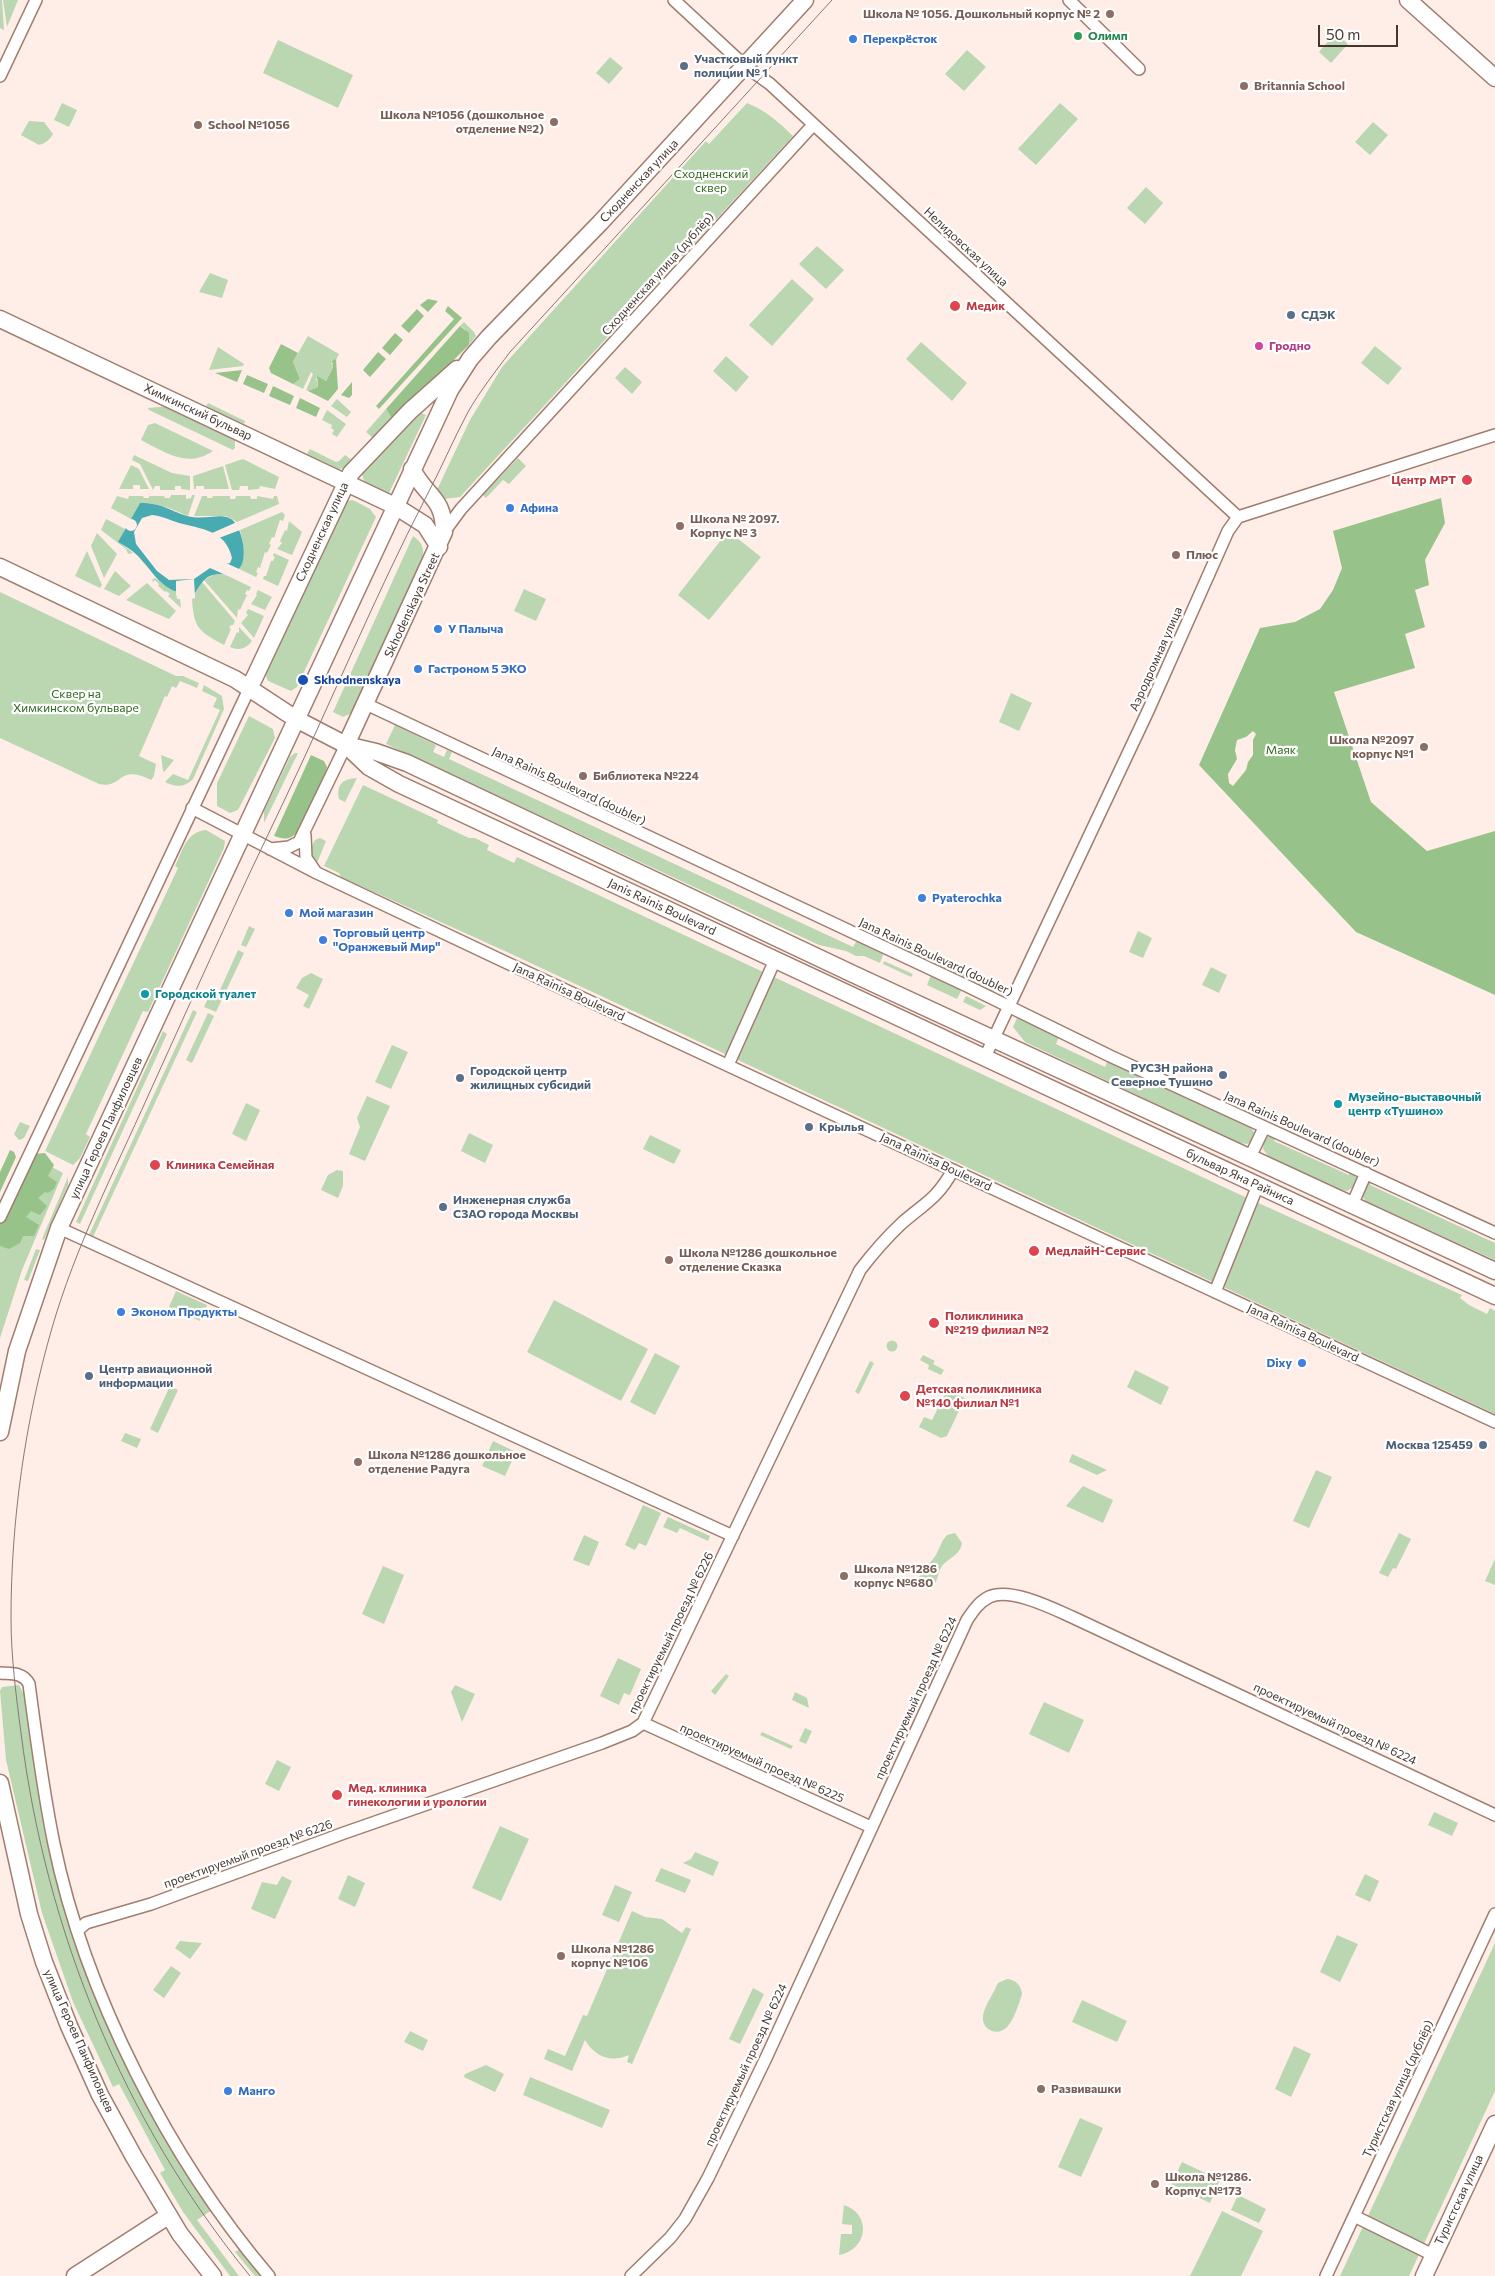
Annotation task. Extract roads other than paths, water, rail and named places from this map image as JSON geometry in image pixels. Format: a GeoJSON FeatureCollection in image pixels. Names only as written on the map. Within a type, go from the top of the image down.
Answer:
{"type":"FeatureCollection","features":[{"type":"Feature","properties":{"kind":"main road","name":"Сходненская улица"},"geometry":{"type":"LineString","coordinates":[[250,687],[351,473],[410,411],[470,359],[600,223],[805,0]]}},
{"type":"Feature","properties":{"kind":"main road"},"geometry":{"type":"LineString","coordinates":[[1408,0],[1495,78]]}},
{"type":"Feature","properties":{"kind":"main road","name":"Химкинский бульвар"},"geometry":{"type":"LineString","coordinates":[[0,318],[395,506]]}},
{"type":"Feature","properties":{"kind":"main road","name":"Сходненская улица"},"geometry":{"type":"LineString","coordinates":[[243,835],[439,411],[470,359]]}},
{"type":"Feature","properties":{"kind":"main road"},"geometry":{"type":"LineString","coordinates":[[412,469],[423,488],[440,506],[444,515],[442,539]]}},
{"type":"Feature","properties":{"kind":"main road"},"geometry":{"type":"LineString","coordinates":[[395,506],[425,525],[442,539]]}},
{"type":"Feature","properties":{"kind":"main road","name":"Skhodenskaya Street"},"geometry":{"type":"LineString","coordinates":[[346,745],[442,539]]}},
{"type":"Feature","properties":{"kind":"main road"},"geometry":{"type":"LineString","coordinates":[[0,567],[250,687],[296,719],[346,745],[376,752],[407,763],[994,1039],[1495,1271]]}},
{"type":"Feature","properties":{"kind":"main road","name":"Janis Rainis Boulevard"},"geometry":{"type":"LineString","coordinates":[[346,745],[369,767],[399,784],[985,1057]]}},
{"type":"Feature","properties":{"kind":"main road","name":"улица Героев Панфиловцев"},"geometry":{"type":"LineString","coordinates":[[0,1432],[17,1351],[59,1228],[243,835]]}},
{"type":"Feature","properties":{"kind":"main road","name":"бульвар Яна Райниса"},"geometry":{"type":"LineString","coordinates":[[985,1057],[1495,1296]]}},
{"type":"Feature","properties":{"kind":"main road","name":"улица Героев Панфиловцев"},"geometry":{"type":"LineString","coordinates":[[0,1783],[29,1914],[55,1992],[100,2095],[168,2216],[213,2276]]}},
{"type":"Feature","properties":{"kind":"main road","name":"Туристская улица"},"geometry":{"type":"LineString","coordinates":[[1424,2276],[1495,2124]]}},
{"type":"Feature","properties":{"kind":"main road"},"geometry":{"type":"LineString","coordinates":[[75,2276],[168,2216]]}},
{"type":"Feature","properties":{"kind":"street"},"geometry":{"type":"LineString","coordinates":[[0,76],[36,0]]}},
{"type":"Feature","properties":{"kind":"street","name":"Нелидовская улица"},"geometry":{"type":"LineString","coordinates":[[674,0],[745,66],[770,84],[1238,516]]}},
{"type":"Feature","properties":{"kind":"street"},"geometry":{"type":"LineString","coordinates":[[1069,0],[1139,69]]}},
{"type":"Feature","properties":{"kind":"street","name":"Сходненская улица (дублёр)"},"geometry":{"type":"LineString","coordinates":[[442,539],[461,509],[813,124]]}},
{"type":"Feature","properties":{"kind":"street"},"geometry":{"type":"LineString","coordinates":[[1238,516],[1495,435]]}},
{"type":"Feature","properties":{"kind":"street","name":"Аэродромная улица"},"geometry":{"type":"LineString","coordinates":[[985,1057],[1148,711],[1228,531],[1238,516]]}},
{"type":"Feature","properties":{"kind":"street"},"geometry":{"type":"LineString","coordinates":[[0,1217],[250,687]]}},
{"type":"Feature","properties":{"kind":"street","name":"Jana Rainis Boulevard (doubler)"},"geometry":{"type":"LineString","coordinates":[[366,704],[1009,1006],[1060,1033],[1495,1233]]}},
{"type":"Feature","properties":{"kind":"street"},"geometry":{"type":"LineString","coordinates":[[270,849],[296,845],[306,831],[346,745]]}},
{"type":"Feature","properties":{"kind":"street","name":"Jana Rainisa Boulevard"},"geometry":{"type":"LineString","coordinates":[[192,808],[317,873],[1495,1422]]}},
{"type":"Feature","properties":{"kind":"street"},"geometry":{"type":"LineString","coordinates":[[306,831],[304,852],[310,865],[317,873]]}},
{"type":"Feature","properties":{"kind":"street"},"geometry":{"type":"LineString","coordinates":[[728,1065],[775,960]]}},
{"type":"Feature","properties":{"kind":"street"},"geometry":{"type":"LineString","coordinates":[[1250,1158],[1264,1128]]}},
{"type":"Feature","properties":{"kind":"street","name":"проектируемый проезд № 6226"},"geometry":{"type":"LineString","coordinates":[[78,1930],[86,1922],[151,1904],[344,1833],[602,1743],[632,1731],[643,1723],[860,1270],[878,1247],[896,1229],[935,1197],[943,1188],[953,1170]]}},
{"type":"Feature","properties":{"kind":"street"},"geometry":{"type":"LineString","coordinates":[[1352,1205],[1366,1174]]}},
{"type":"Feature","properties":{"kind":"street"},"geometry":{"type":"LineString","coordinates":[[1215,1292],[1258,1185]]}},
{"type":"Feature","properties":{"kind":"street"},"geometry":{"type":"LineString","coordinates":[[59,1228],[733,1536]]}},
{"type":"Feature","properties":{"kind":"street","name":"проектируемый проезд № 6224"},"geometry":{"type":"LineString","coordinates":[[631,2276],[675,2232],[685,2219],[708,2178],[770,2049],[967,1620],[976,1606],[990,1596],[1025,1597],[1072,1617],[1495,1815]]}},
{"type":"Feature","properties":{"kind":"street"},"geometry":{"type":"LineString","coordinates":[[0,1673],[20,1674],[29,1684],[54,1844],[78,1930],[98,1986],[158,2115],[217,2210],[269,2276]]}},
{"type":"Feature","properties":{"kind":"street","name":"проектируемый проезд № 6225"},"geometry":{"type":"LineString","coordinates":[[643,1723],[871,1827]]}},
{"type":"Feature","properties":{"kind":"street","name":"Туристская улица (дублёр)"},"geometry":{"type":"LineString","coordinates":[[1326,2276],[1495,1914]]}},
{"type":"Feature","properties":{"kind":"street"},"geometry":{"type":"LineString","coordinates":[[1354,2216],[1433,2255]]}},
{"type":"Feature","properties":{"kind":"water"},"geometry":{"type":"Polygon","coordinates":[[[140,503],[148,503],[187,516],[227,517],[238,528],[243,542],[244,556],[241,566],[235,572],[210,576],[203,581],[195,593],[185,593],[168,588],[136,554],[118,542],[140,503]],[[152,515],[142,518],[134,532],[136,544],[157,571],[169,580],[194,579],[210,568],[230,563],[232,558],[229,549],[212,532],[152,515]]]}},
{"type":"Feature","properties":{"kind":"tram line"},"geometry":{"type":"LineString","coordinates":[[250,2276],[205,2216],[164,2154],[128,2088],[97,2021],[71,1951],[49,1880],[33,1807],[21,1733],[11,1632],[14,1545],[21,1471],[42,1363],[61,1298],[109,1182],[389,572],[468,412],[510,352],[832,0]]}},
{"type":"Feature","properties":{"kind":"place","name":"Школа № 1056. Дошкольный корпус № 2"},"geometry":{"type":"Point","coordinates":[1110,14]}},
{"type":"Feature","properties":{"kind":"place","name":"Олимп"},"geometry":{"type":"Point","coordinates":[1078,36]}},
{"type":"Feature","properties":{"kind":"place","name":"Перекрёсток"},"geometry":{"type":"Point","coordinates":[853,39]}},
{"type":"Feature","properties":{"kind":"place","name":"Участковый пункт полиции № 1"},"geometry":{"type":"Point","coordinates":[684,66]}},
{"type":"Feature","properties":{"kind":"place","name":"Britannia School"},"geometry":{"type":"Point","coordinates":[1244,86]}},
{"type":"Feature","properties":{"kind":"place","name":"Школа №1056 (дошкольное отделение №2)"},"geometry":{"type":"Point","coordinates":[554,122]}},
{"type":"Feature","properties":{"kind":"place","name":"School №1056"},"geometry":{"type":"Point","coordinates":[198,125]}},
{"type":"Feature","properties":{"kind":"place","name":"Медик"},"geometry":{"type":"Point","coordinates":[955,306]}},
{"type":"Feature","properties":{"kind":"place","name":"СДЭК"},"geometry":{"type":"Point","coordinates":[1291,315]}},
{"type":"Feature","properties":{"kind":"place","name":"Гродно"},"geometry":{"type":"Point","coordinates":[1259,346]}},
{"type":"Feature","properties":{"kind":"place","name":"Центр МРТ"},"geometry":{"type":"Point","coordinates":[1467,480]}},
{"type":"Feature","properties":{"kind":"place","name":"Афина"},"geometry":{"type":"Point","coordinates":[510,508]}},
{"type":"Feature","properties":{"kind":"place","name":"Школа № 2097. Корпус № 3"},"geometry":{"type":"Point","coordinates":[680,526]}},
{"type":"Feature","properties":{"kind":"place","name":"Плюс"},"geometry":{"type":"Point","coordinates":[1176,555]}},
{"type":"Feature","properties":{"kind":"place","name":"У Палыча"},"geometry":{"type":"Point","coordinates":[438,629]}},
{"type":"Feature","properties":{"kind":"place","name":"Гастроном 5 ЭКО"},"geometry":{"type":"Point","coordinates":[418,669]}},
{"type":"Feature","properties":{"kind":"place","name":"Skhodnenskaya"},"geometry":{"type":"Point","coordinates":[303,680]}},
{"type":"Feature","properties":{"kind":"place","name":"Школа №2097 корпус №1"},"geometry":{"type":"Point","coordinates":[1424,747]}},
{"type":"Feature","properties":{"kind":"place","name":"Библиотека №224"},"geometry":{"type":"Point","coordinates":[583,776]}},
{"type":"Feature","properties":{"kind":"place","name":"Pyaterochka"},"geometry":{"type":"Point","coordinates":[922,898]}},
{"type":"Feature","properties":{"kind":"place","name":"Мой магазин"},"geometry":{"type":"Point","coordinates":[289,913]}},
{"type":"Feature","properties":{"kind":"place","name":"Торговый центр \"Оранжевый Мир\""},"geometry":{"type":"Point","coordinates":[323,940]}},
{"type":"Feature","properties":{"kind":"place","name":"Городской туалет"},"geometry":{"type":"Point","coordinates":[145,994]}},
{"type":"Feature","properties":{"kind":"place","name":"РУСЗН района Северное Тушино"},"geometry":{"type":"Point","coordinates":[1223,1075]}},
{"type":"Feature","properties":{"kind":"place","name":"Городской центр жилищных субсидий"},"geometry":{"type":"Point","coordinates":[460,1078]}},
{"type":"Feature","properties":{"kind":"place","name":"Музейно-выставочный центр «Тушино»"},"geometry":{"type":"Point","coordinates":[1338,1104]}},
{"type":"Feature","properties":{"kind":"place","name":"Крылья"},"geometry":{"type":"Point","coordinates":[809,1127]}},
{"type":"Feature","properties":{"kind":"place","name":"Клиника Семейная"},"geometry":{"type":"Point","coordinates":[155,1165]}},
{"type":"Feature","properties":{"kind":"place","name":"Инженерная служба СЗАО города Москвы"},"geometry":{"type":"Point","coordinates":[443,1207]}},
{"type":"Feature","properties":{"kind":"place","name":"МедлайН-Сервис"},"geometry":{"type":"Point","coordinates":[1034,1251]}},
{"type":"Feature","properties":{"kind":"place","name":"Школа №1286 дошкольное отделение Сказка"},"geometry":{"type":"Point","coordinates":[669,1260]}},
{"type":"Feature","properties":{"kind":"place","name":"Эконом Продукты"},"geometry":{"type":"Point","coordinates":[121,1312]}},
{"type":"Feature","properties":{"kind":"place","name":"Поликлиника №219 филиал №2"},"geometry":{"type":"Point","coordinates":[934,1323]}},
{"type":"Feature","properties":{"kind":"place","name":"Dixy"},"geometry":{"type":"Point","coordinates":[1302,1363]}},
{"type":"Feature","properties":{"kind":"place","name":"Центр авиационной информации"},"geometry":{"type":"Point","coordinates":[89,1376]}},
{"type":"Feature","properties":{"kind":"place","name":"Детская поликлиника №140 филиал №1"},"geometry":{"type":"Point","coordinates":[905,1396]}},
{"type":"Feature","properties":{"kind":"place","name":"Москва 125459"},"geometry":{"type":"Point","coordinates":[1483,1445]}},
{"type":"Feature","properties":{"kind":"place","name":"Школа №1286 дошкольное отделение Радуга"},"geometry":{"type":"Point","coordinates":[358,1462]}},
{"type":"Feature","properties":{"kind":"place","name":"Школа №1286 корпус №680"},"geometry":{"type":"Point","coordinates":[844,1576]}},
{"type":"Feature","properties":{"kind":"place","name":"Мед. клиника гинекологии и урологии"},"geometry":{"type":"Point","coordinates":[337,1795]}},
{"type":"Feature","properties":{"kind":"place","name":"Школа №1286 корпус №106"},"geometry":{"type":"Point","coordinates":[561,1956]}},
{"type":"Feature","properties":{"kind":"place","name":"Развивашки"},"geometry":{"type":"Point","coordinates":[1041,2089]}},
{"type":"Feature","properties":{"kind":"place","name":"Манго"},"geometry":{"type":"Point","coordinates":[228,2091]}},
{"type":"Feature","properties":{"kind":"place","name":"Школа №1286. Корпус №173"},"geometry":{"type":"Point","coordinates":[1155,2184]}},
{"type":"Feature","properties":{"kind":"park label","name":"Сходненский сквер"},"geometry":{"type":"Point","coordinates":[711,181]}},
{"type":"Feature","properties":{"kind":"park label","name":"Сквер на Химкинском бульваре"},"geometry":{"type":"Point","coordinates":[76,701]}},
{"type":"Feature","properties":{"kind":"park label","name":"Маяк"},"geometry":{"type":"Point","coordinates":[1281,750]}}]}
